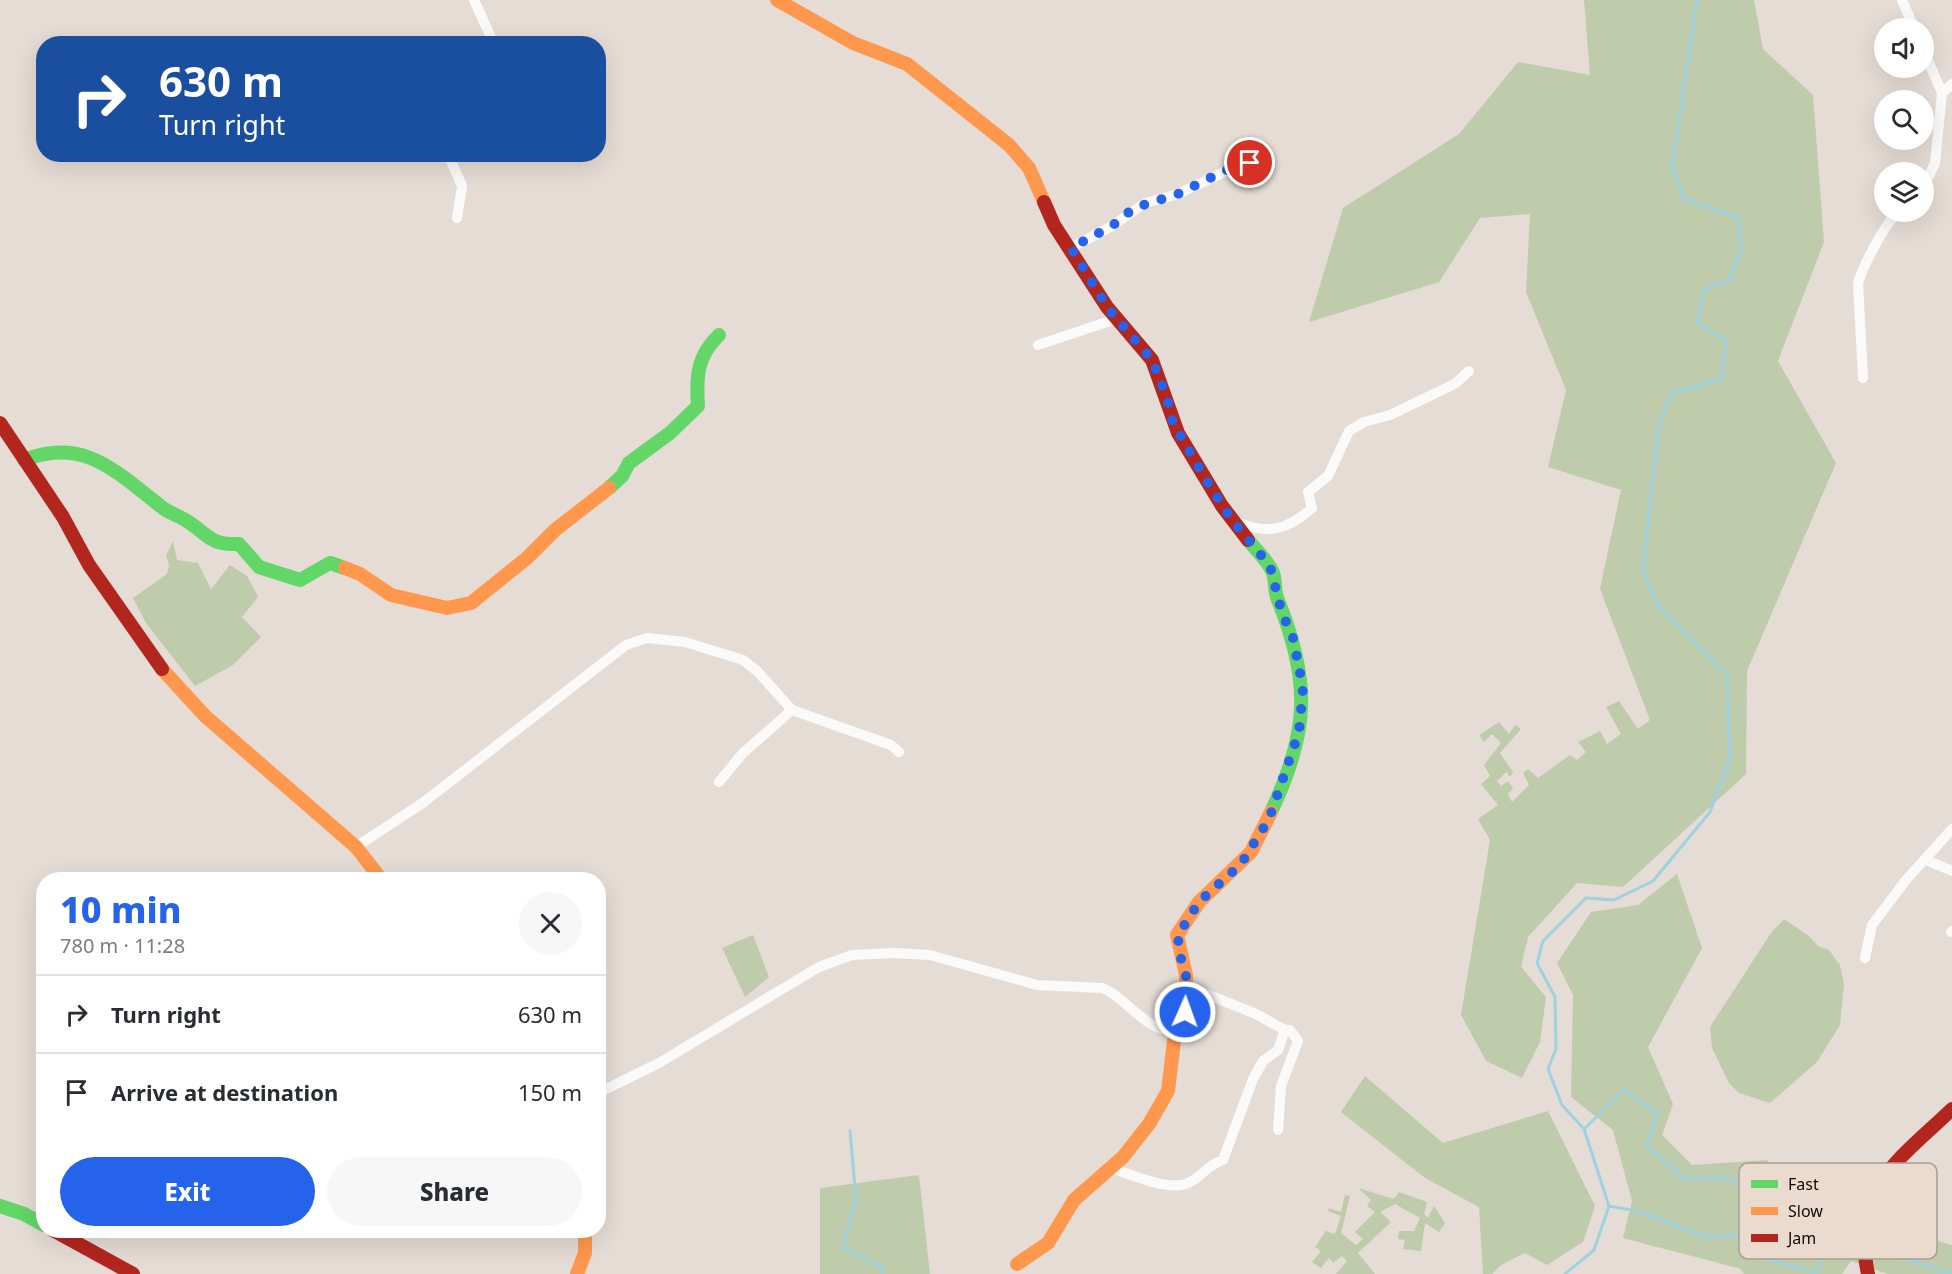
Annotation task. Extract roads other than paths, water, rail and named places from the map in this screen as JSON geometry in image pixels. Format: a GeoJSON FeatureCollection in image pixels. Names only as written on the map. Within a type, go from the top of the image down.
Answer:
{"type":"FeatureCollection","features":[{"type":"Feature","properties":{"kind":"street"},"geometry":{"type":"LineString","coordinates":[[474,0],[490,36]]}},
{"type":"Feature","properties":{"kind":"street"},"geometry":{"type":"LineString","coordinates":[[1902,0],[1910,18]]}},
{"type":"Feature","properties":{"kind":"street"},"geometry":{"type":"LineString","coordinates":[[780,2],[853,43],[907,64],[990,128],[1029,168],[1054,225],[1116,319],[1152,360],[1167,398],[1173,423],[1232,520],[1273,573],[1276,596],[1298,657],[1303,688],[1302,715],[1280,792],[1251,852],[1199,902],[1182,925],[1177,942],[1186,975],[1186,1025]]}},
{"type":"Feature","properties":{"kind":"street"},"geometry":{"type":"LineString","coordinates":[[1934,74],[1942,93],[1934,165]]}},
{"type":"Feature","properties":{"kind":"street"},"geometry":{"type":"LineString","coordinates":[[1942,93],[1952,84]]}},
{"type":"Feature","properties":{"kind":"street"},"geometry":{"type":"LineString","coordinates":[[452,162],[462,186],[457,218]]}},
{"type":"Feature","properties":{"kind":"street"},"geometry":{"type":"LineString","coordinates":[[1071,248],[1112,226],[1134,208],[1145,203],[1178,194],[1237,166],[1262,162]]}},
{"type":"Feature","properties":{"kind":"street"},"geometry":{"type":"LineString","coordinates":[[1863,378],[1857,300],[1858,283],[1862,270],[1880,242],[1889,222]]}},
{"type":"Feature","properties":{"kind":"street"},"geometry":{"type":"LineString","coordinates":[[1038,345],[1116,319]]}},
{"type":"Feature","properties":{"kind":"street"},"geometry":{"type":"LineString","coordinates":[[24,460],[41,451],[75,451],[91,456],[111,470],[131,479],[167,511],[192,524],[206,540],[214,544],[239,544],[259,567],[300,580],[330,563],[360,574],[390,595],[429,606],[463,606],[481,597],[527,558],[555,530],[622,476],[629,463],[670,433],[698,406],[699,362],[704,348],[719,335]]}},
{"type":"Feature","properties":{"kind":"street"},"geometry":{"type":"LineString","coordinates":[[1232,520],[1254,529],[1265,530],[1288,525],[1301,517],[1312,508],[1308,492],[1328,476],[1349,431],[1364,422],[1390,416],[1442,390],[1456,382],[1468,371]]}},
{"type":"Feature","properties":{"kind":"street"},"geometry":{"type":"LineString","coordinates":[[0,423],[63,517],[89,565],[167,677],[205,716],[356,847],[376,872]]}},
{"type":"Feature","properties":{"kind":"street"},"geometry":{"type":"LineString","coordinates":[[356,847],[424,802],[618,650],[647,638],[685,642],[742,660],[757,671],[792,710],[891,746],[898,752]]}},
{"type":"Feature","properties":{"kind":"street"},"geometry":{"type":"LineString","coordinates":[[719,782],[743,753],[792,710]]}},
{"type":"Feature","properties":{"kind":"street"},"geometry":{"type":"LineString","coordinates":[[1865,958],[1872,925],[1906,880],[1952,829]]}},
{"type":"Feature","properties":{"kind":"street"},"geometry":{"type":"LineString","coordinates":[[1926,860],[1952,871]]}},
{"type":"Feature","properties":{"kind":"street"},"geometry":{"type":"LineString","coordinates":[[606,1090],[659,1063],[819,968],[852,955],[894,953],[930,955],[1037,986],[1102,988],[1110,991],[1150,1024],[1161,1029],[1177,1029],[1186,1025]]}},
{"type":"Feature","properties":{"kind":"street"},"geometry":{"type":"LineString","coordinates":[[1186,986],[1256,1014],[1285,1030],[1290,1030],[1298,1041],[1281,1086],[1278,1130]]}},
{"type":"Feature","properties":{"kind":"street"},"geometry":{"type":"LineString","coordinates":[[1017,1264],[1048,1243],[1074,1200],[1110,1167],[1149,1124],[1162,1103],[1172,1077],[1175,1033],[1186,1025]]}},
{"type":"Feature","properties":{"kind":"street"},"geometry":{"type":"LineString","coordinates":[[1110,1167],[1147,1180],[1182,1186],[1190,1183],[1214,1163],[1223,1160],[1253,1079],[1263,1061],[1278,1050],[1285,1030]]}},
{"type":"Feature","properties":{"kind":"street"},"geometry":{"type":"LineString","coordinates":[[1894,1163],[1952,1109]]}},
{"type":"Feature","properties":{"kind":"street"},"geometry":{"type":"LineString","coordinates":[[0,1206],[36,1221]]}},
{"type":"Feature","properties":{"kind":"street"},"geometry":{"type":"LineString","coordinates":[[65,1238],[112,1268],[133,1274]]}},
{"type":"Feature","properties":{"kind":"street"},"geometry":{"type":"LineString","coordinates":[[577,1274],[585,1253],[585,1238]]}},
{"type":"Feature","properties":{"kind":"waterway"},"geometry":{"type":"LineString","coordinates":[[1565,1274],[1594,1250],[1609,1206],[1584,1129],[1562,1105],[1548,1069],[1556,1049],[1555,997],[1537,963],[1543,941],[1586,898],[1614,900],[1653,881],[1710,812],[1730,759],[1727,674],[1658,606],[1643,570],[1658,429],[1671,393],[1721,379],[1726,341],[1697,322],[1704,290],[1730,280],[1741,248],[1738,217],[1684,199],[1672,166],[1697,0]]}},
{"type":"Feature","properties":{"kind":"waterway"},"geometry":{"type":"LineString","coordinates":[[1584,1129],[1624,1090],[1657,1113],[1647,1146],[1685,1179],[1730,1178],[1739,1185]]}},
{"type":"Feature","properties":{"kind":"waterway"},"geometry":{"type":"LineString","coordinates":[[850,1131],[856,1199],[843,1248],[882,1267],[881,1274]]}},
{"type":"Feature","properties":{"kind":"waterway"},"geometry":{"type":"LineString","coordinates":[[1609,1206],[1637,1211],[1707,1237],[1739,1235]]}},
{"type":"Feature","properties":{"kind":"waterway"},"geometry":{"type":"LineString","coordinates":[[1767,1259],[1817,1272],[1821,1259]]}},
{"type":"Feature","properties":{"kind":"waterway"},"geometry":{"type":"LineString","coordinates":[[1905,1259],[1952,1274]]}}]}
